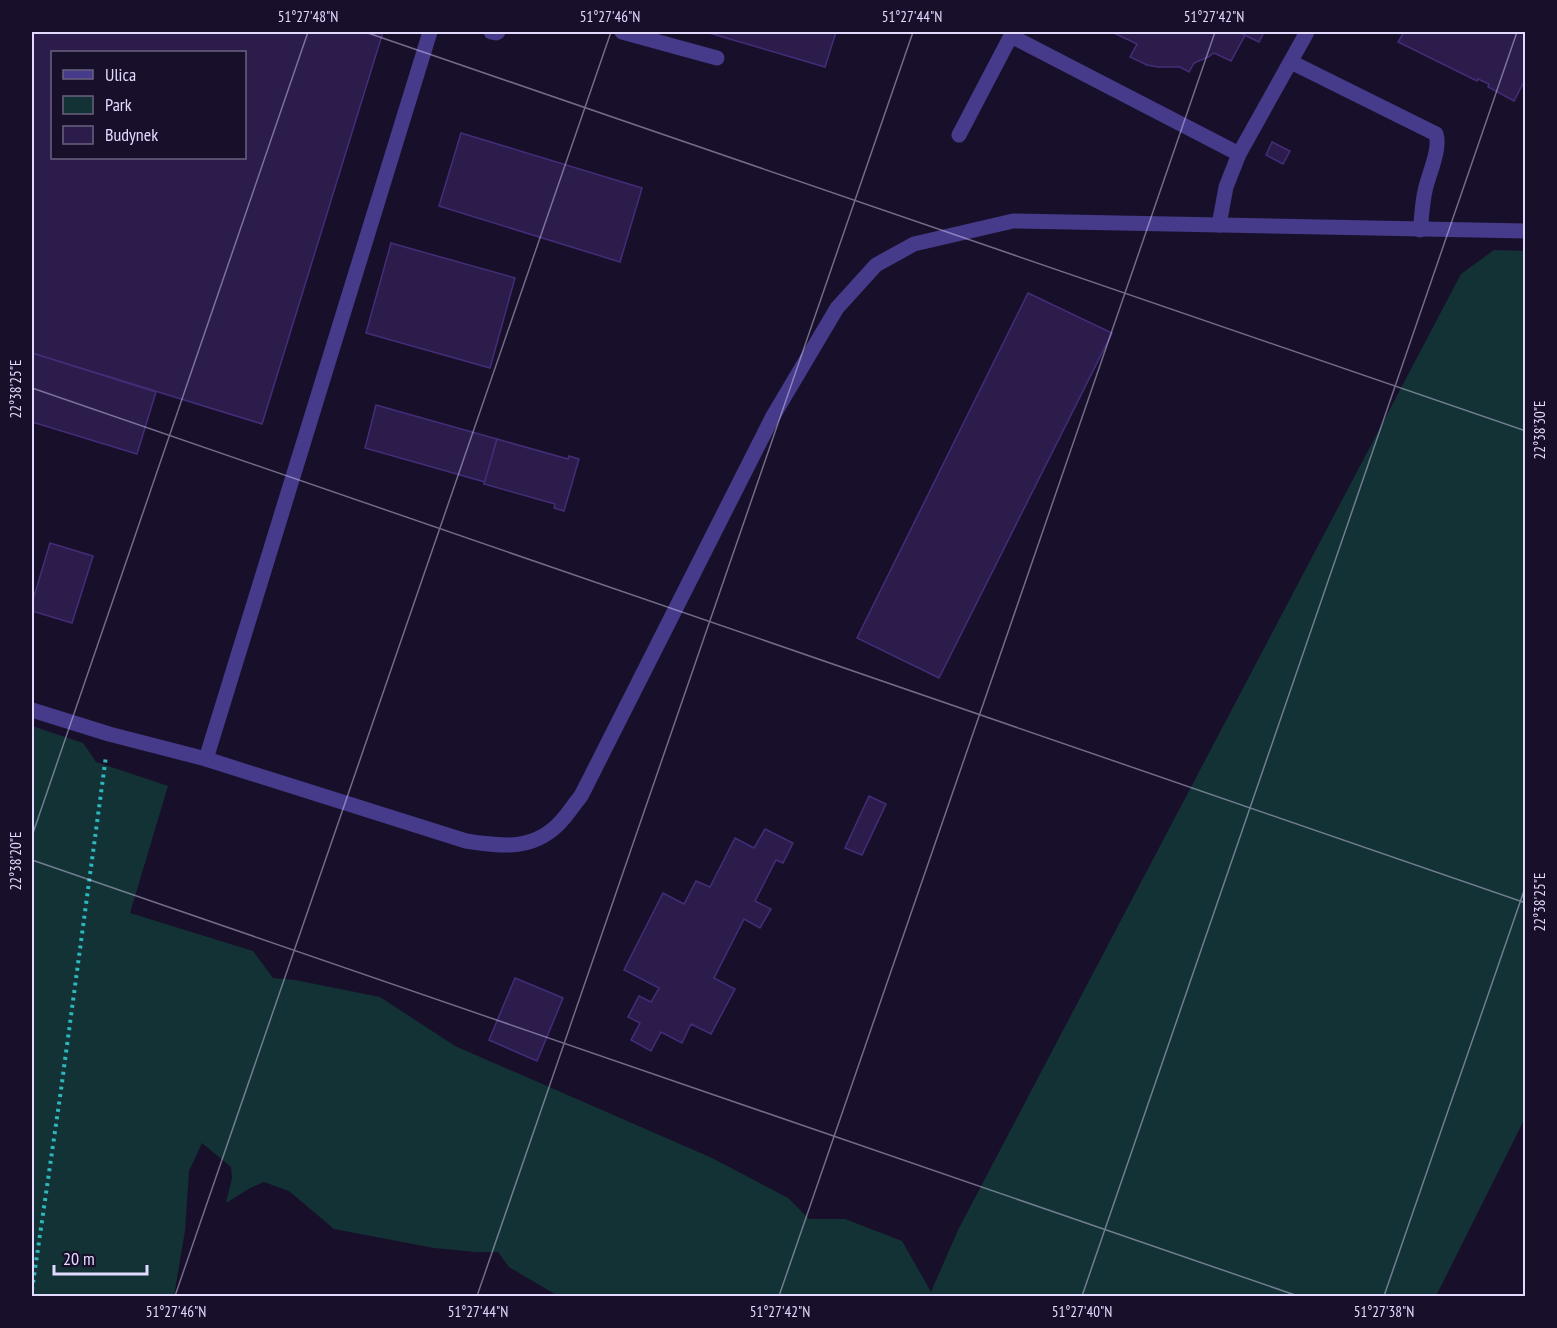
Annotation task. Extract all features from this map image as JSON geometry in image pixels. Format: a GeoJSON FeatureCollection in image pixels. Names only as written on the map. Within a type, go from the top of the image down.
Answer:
{"type":"FeatureCollection","features":[{"type":"Feature","properties":{"kind":"street"},"geometry":{"type":"LineString","coordinates":[[206,759],[430,32]]}},
{"type":"Feature","properties":{"kind":"street"},"geometry":{"type":"LineString","coordinates":[[490,32],[498,32]]}},
{"type":"Feature","properties":{"kind":"street"},"geometry":{"type":"LineString","coordinates":[[622,32],[717,58]]}},
{"type":"Feature","properties":{"kind":"street"},"geometry":{"type":"LineString","coordinates":[[1219,225],[1226,187],[1239,154],[1307,32]]}},
{"type":"Feature","properties":{"kind":"street"},"geometry":{"type":"LineString","coordinates":[[959,135],[1012,34],[1239,154]]}},
{"type":"Feature","properties":{"kind":"street"},"geometry":{"type":"LineString","coordinates":[[1291,62],[1436,134],[1436,152],[1425,191],[1420,230]]}},
{"type":"Feature","properties":{"kind":"street"},"geometry":{"type":"LineString","coordinates":[[32,710],[109,734],[206,759],[466,841],[495,846],[528,844],[563,820],[581,796],[774,416],[837,308],[876,265],[914,244],[1013,221],[1526,231]]}},
{"type":"Feature","properties":{"kind":"path"},"geometry":{"type":"LineString","coordinates":[[32,1290],[109,734]]}},
{"type":"Feature","properties":{"kind":"green space"},"geometry":{"type":"Polygon","coordinates":[[[1494,250],[1526,251],[1525,1118],[1436,1296],[558,1296],[509,1267],[498,1252],[434,1248],[334,1229],[289,1191],[264,1182],[226,1203],[232,1178],[231,1167],[202,1143],[189,1171],[185,1231],[174,1296],[32,1296],[32,726],[83,743],[96,762],[168,786],[130,913],[253,951],[273,978],[295,980],[380,997],[455,1046],[712,1158],[788,1198],[809,1219],[845,1219],[902,1241],[931,1292],[958,1230],[1461,274],[1494,250]]]}},
{"type":"Feature","properties":{"kind":"building"},"geometry":{"type":"Polygon","coordinates":[[[32,32],[383,32],[262,424],[32,353],[32,32]]]}},
{"type":"Feature","properties":{"kind":"building"},"geometry":{"type":"Polygon","coordinates":[[[706,32],[836,32],[825,67],[706,32]]]}},
{"type":"Feature","properties":{"kind":"building"},"geometry":{"type":"Polygon","coordinates":[[[1112,32],[1238,32],[1245,35],[1231,61],[1214,53],[1194,63],[1189,72],[1180,67],[1147,65],[1130,57],[1137,44],[1112,32]]]}},
{"type":"Feature","properties":{"kind":"building"},"geometry":{"type":"Polygon","coordinates":[[[1238,32],[1264,32],[1259,42],[1238,32]]]}},
{"type":"Feature","properties":{"kind":"building"},"geometry":{"type":"Polygon","coordinates":[[[1404,32],[1526,32],[1526,78],[1514,101],[1488,87],[1489,84],[1478,79],[1477,81],[1398,42],[1404,32]]]}},
{"type":"Feature","properties":{"kind":"building"},"geometry":{"type":"Polygon","coordinates":[[[461,133],[642,188],[620,262],[439,206],[461,133]]]}},
{"type":"Feature","properties":{"kind":"building"},"geometry":{"type":"Polygon","coordinates":[[[1272,142],[1290,151],[1283,164],[1266,155],[1272,142]]]}},
{"type":"Feature","properties":{"kind":"building"},"geometry":{"type":"Polygon","coordinates":[[[391,243],[515,278],[490,368],[366,333],[391,243]]]}},
{"type":"Feature","properties":{"kind":"building"},"geometry":{"type":"Polygon","coordinates":[[[1028,293],[1112,333],[939,678],[857,638],[1028,293]]]}},
{"type":"Feature","properties":{"kind":"building"},"geometry":{"type":"Polygon","coordinates":[[[32,353],[156,392],[137,454],[32,422],[32,353]]]}},
{"type":"Feature","properties":{"kind":"building"},"geometry":{"type":"Polygon","coordinates":[[[376,405],[497,439],[485,482],[365,448],[376,405]]]}},
{"type":"Feature","properties":{"kind":"building"},"geometry":{"type":"Polygon","coordinates":[[[497,439],[568,459],[569,456],[579,459],[564,511],[554,508],[555,504],[484,484],[497,439]]]}},
{"type":"Feature","properties":{"kind":"building"},"geometry":{"type":"Polygon","coordinates":[[[50,543],[93,556],[72,623],[32,611],[32,603],[50,543]]]}},
{"type":"Feature","properties":{"kind":"building"},"geometry":{"type":"Polygon","coordinates":[[[869,796],[886,804],[862,855],[845,848],[869,796]]]}},
{"type":"Feature","properties":{"kind":"building"},"geometry":{"type":"Polygon","coordinates":[[[765,829],[793,843],[783,863],[776,860],[755,901],[771,909],[760,928],[744,919],[714,978],[735,989],[711,1034],[691,1024],[682,1043],[661,1032],[651,1051],[631,1040],[640,1023],[628,1017],[639,996],[651,1002],[659,988],[624,970],[663,893],[684,904],[696,881],[710,887],[735,838],[754,848],[765,829]]]}},
{"type":"Feature","properties":{"kind":"building"},"geometry":{"type":"Polygon","coordinates":[[[515,978],[563,998],[537,1061],[489,1040],[515,978]]]}}]}
